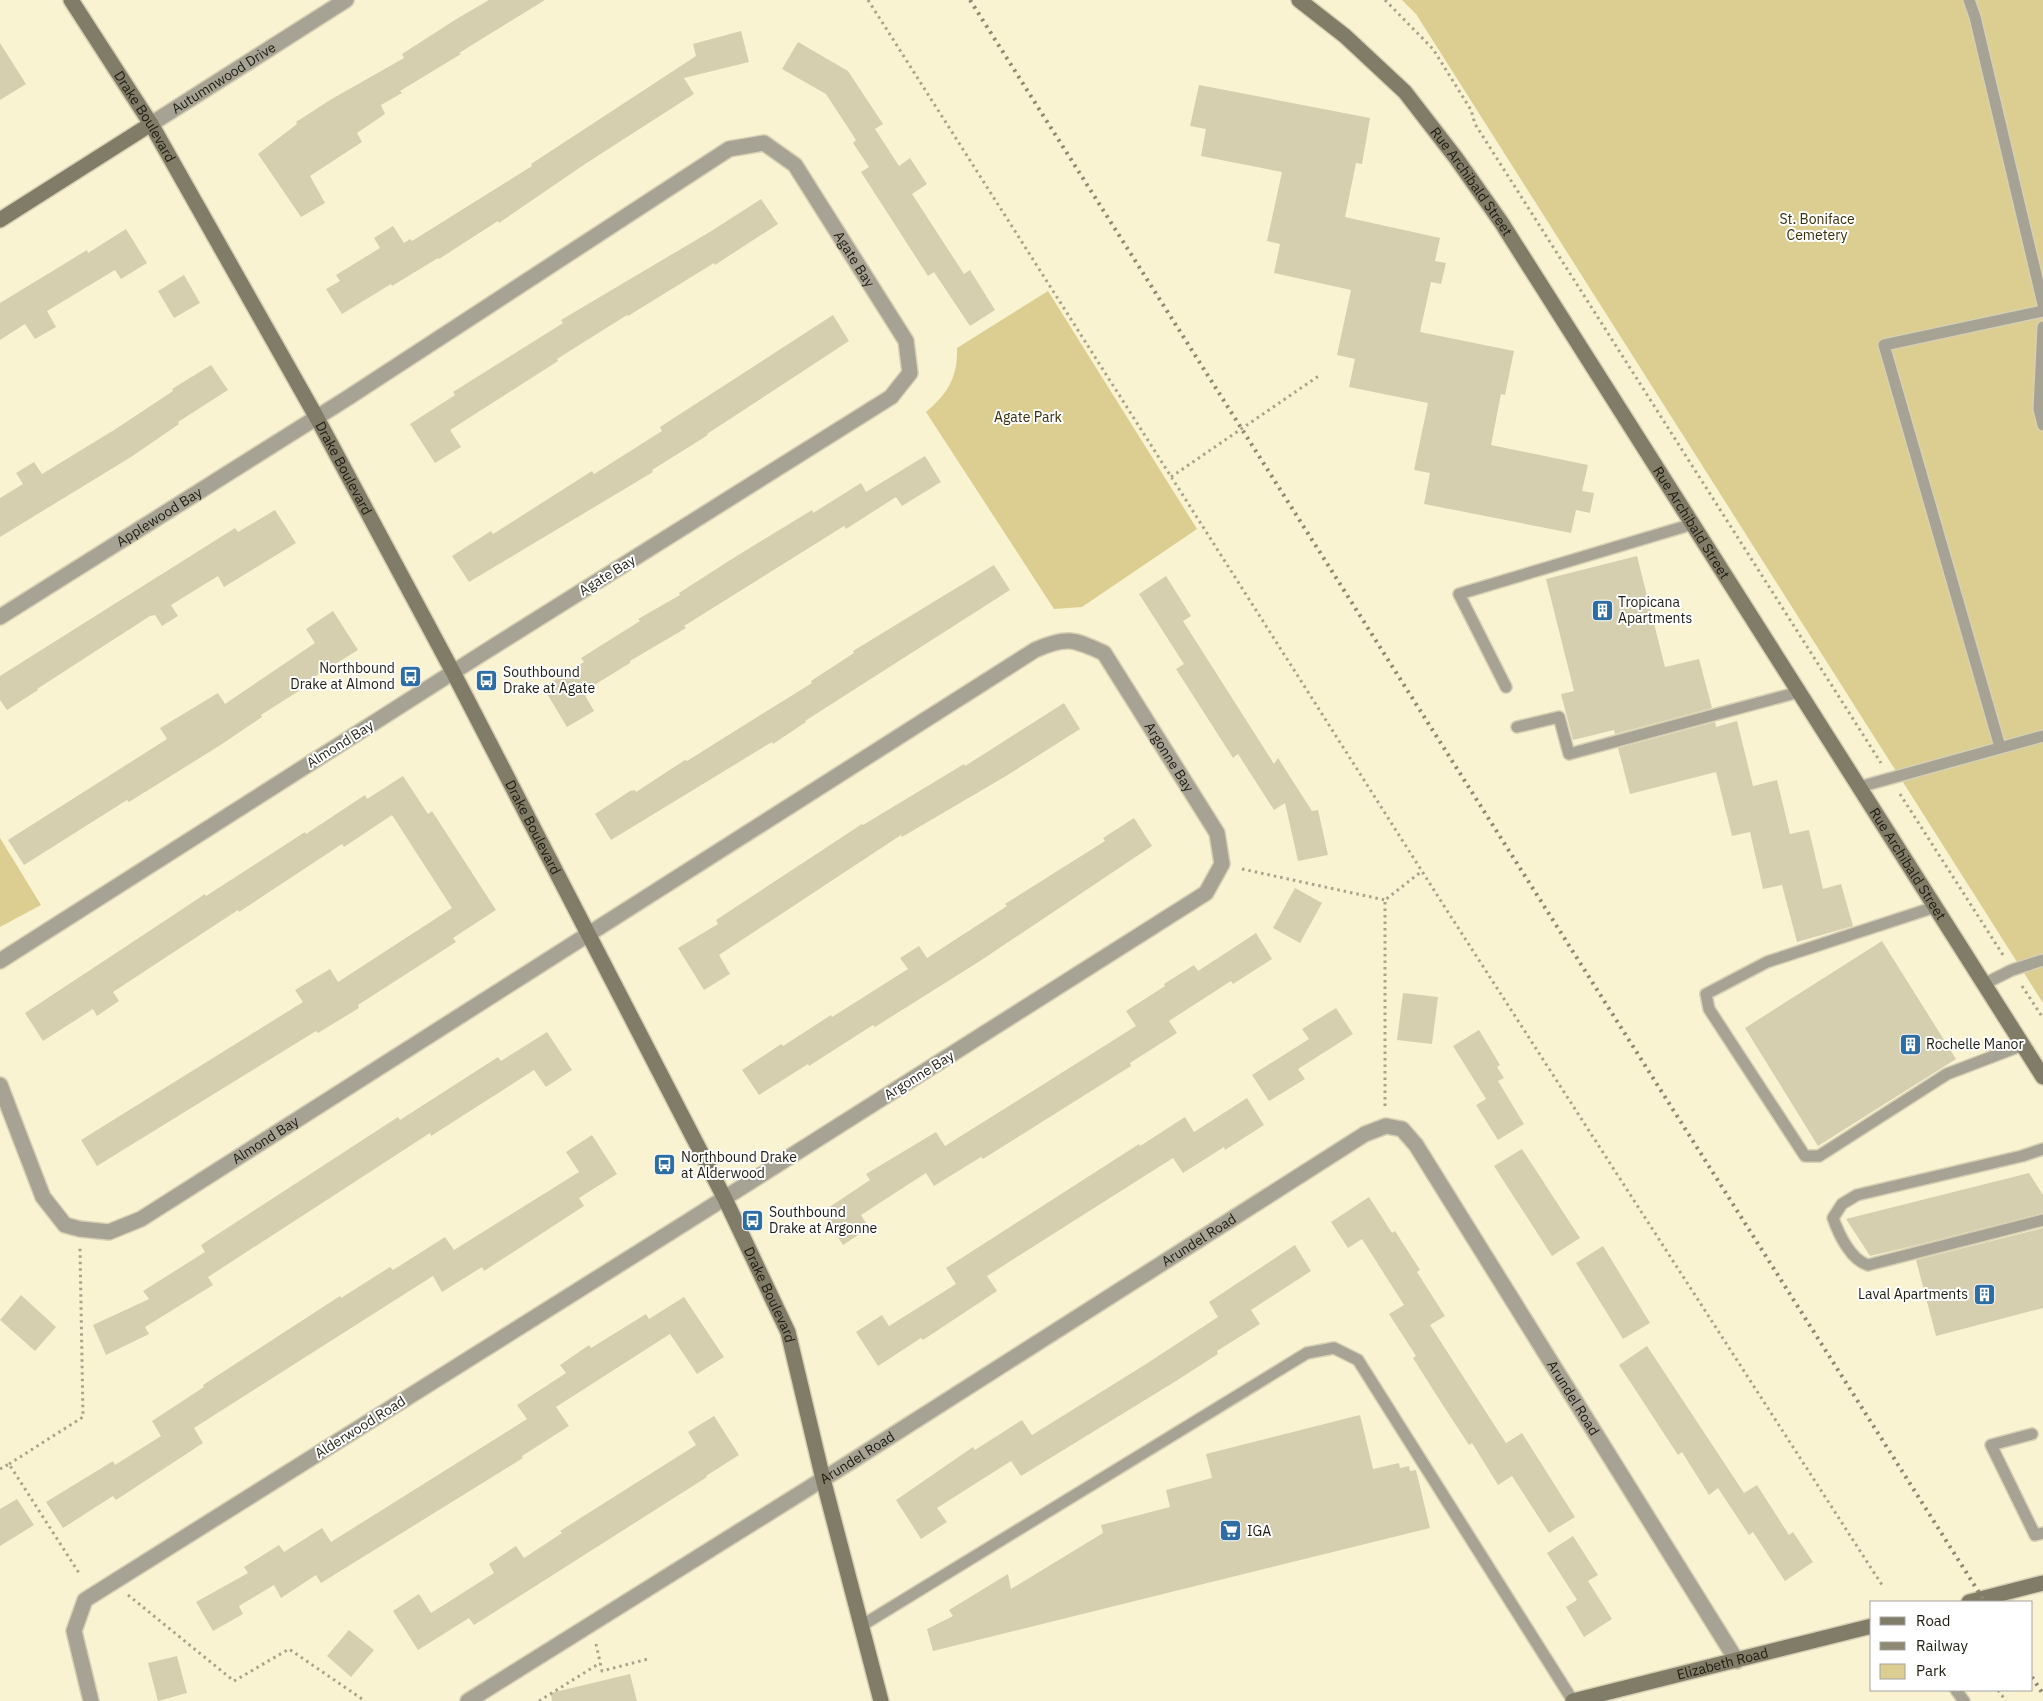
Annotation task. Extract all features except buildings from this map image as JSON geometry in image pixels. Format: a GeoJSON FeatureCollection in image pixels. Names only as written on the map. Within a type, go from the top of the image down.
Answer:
{"type":"FeatureCollection","features":[{"type":"Feature","properties":{"kind":"street","name":"Drake Boulevard"},"geometry":{"type":"LineString","coordinates":[[71,0],[150,124],[317,418],[453,672],[724,1199],[788,1332],[823,1479],[881,1701]]}},
{"type":"Feature","properties":{"kind":"street","name":"Autumnwood Drive"},"geometry":{"type":"LineString","coordinates":[[0,220],[346,0]]}},
{"type":"Feature","properties":{"kind":"street","name":"Rue Archibald Street"},"geometry":{"type":"LineString","coordinates":[[1299,0],[1345,36],[1405,92],[1456,158],[1501,222],[2043,1077]]}},
{"type":"Feature","properties":{"kind":"street","name":"Agate Bay"},"geometry":{"type":"LineString","coordinates":[[317,418],[729,149],[764,143],[795,164],[906,341],[910,374],[891,397],[453,672]]}},
{"type":"Feature","properties":{"kind":"street","name":"Applewood Bay"},"geometry":{"type":"LineString","coordinates":[[0,617],[317,418]]}},
{"type":"Feature","properties":{"kind":"street","name":"Argonne Bay"},"geometry":{"type":"LineString","coordinates":[[588,934],[1035,650],[1056,641],[1079,641],[1104,654],[1217,833],[1222,864],[1206,893],[724,1199]]}},
{"type":"Feature","properties":{"kind":"street","name":"Almond Bay"},"geometry":{"type":"LineString","coordinates":[[0,961],[453,672]]}},
{"type":"Feature","properties":{"kind":"street","name":"Almond Bay"},"geometry":{"type":"LineString","coordinates":[[0,1085],[44,1196],[65,1225],[80,1229],[109,1232],[141,1220],[588,934]]}},
{"type":"Feature","properties":{"kind":"street","name":"Arundel Road"},"geometry":{"type":"LineString","coordinates":[[468,1701],[823,1479],[1365,1134],[1386,1126],[1402,1129],[1416,1145],[1737,1660]]}},
{"type":"Feature","properties":{"kind":"street","name":"Alderwood Road"},"geometry":{"type":"LineString","coordinates":[[91,1701],[74,1631],[85,1600],[724,1199]]}},
{"type":"Feature","properties":{"kind":"street"},"geometry":{"type":"LineString","coordinates":[[1972,1601],[2043,1583]]}},
{"type":"Feature","properties":{"kind":"street","name":"Elizabeth Road"},"geometry":{"type":"LineString","coordinates":[[1573,1701],[1870,1627]]}},
{"type":"Feature","properties":{"kind":"lane"},"geometry":{"type":"LineString","coordinates":[[1969,0],[2043,304]]}},
{"type":"Feature","properties":{"kind":"lane"},"geometry":{"type":"LineString","coordinates":[[2000,746],[1884,345],[2043,311]]}},
{"type":"Feature","properties":{"kind":"lane"},"geometry":{"type":"LineString","coordinates":[[2043,327],[2039,409],[2043,425]]}},
{"type":"Feature","properties":{"kind":"lane"},"geometry":{"type":"LineString","coordinates":[[1506,687],[1459,594],[1693,524]]}},
{"type":"Feature","properties":{"kind":"lane"},"geometry":{"type":"LineString","coordinates":[[1517,727],[1559,717],[1569,754],[1799,692]]}},
{"type":"Feature","properties":{"kind":"lane"},"geometry":{"type":"LineString","coordinates":[[1858,787],[2000,746],[2043,736]]}},
{"type":"Feature","properties":{"kind":"lane"},"geometry":{"type":"LineString","coordinates":[[1935,907],[1767,962],[1706,994],[1709,1009],[1805,1156],[1819,1156],[1946,1074],[2023,1045]]}},
{"type":"Feature","properties":{"kind":"lane"},"geometry":{"type":"LineString","coordinates":[[1984,984],[2012,970],[2043,960]]}},
{"type":"Feature","properties":{"kind":"lane"},"geometry":{"type":"LineString","coordinates":[[2043,1149],[2022,1156],[1858,1195],[1842,1204],[1833,1218],[1837,1229],[1858,1262],[1868,1265],[2043,1220]]}},
{"type":"Feature","properties":{"kind":"lane"},"geometry":{"type":"LineString","coordinates":[[861,1626],[1307,1353],[1334,1348],[1358,1360],[1573,1701]]}},
{"type":"Feature","properties":{"kind":"lane"},"geometry":{"type":"LineString","coordinates":[[2032,1434],[1991,1445],[2035,1535],[2043,1534]]}},
{"type":"Feature","properties":{"kind":"path"},"geometry":{"type":"LineString","coordinates":[[868,0],[1422,871],[1882,1585]]}},
{"type":"Feature","properties":{"kind":"path"},"geometry":{"type":"LineString","coordinates":[[1385,0],[1433,49],[1471,110],[1475,124],[2043,1018]]}},
{"type":"Feature","properties":{"kind":"path"},"geometry":{"type":"LineString","coordinates":[[1171,477],[1320,375]]}},
{"type":"Feature","properties":{"kind":"path"},"geometry":{"type":"LineString","coordinates":[[1222,864],[1385,900]]}},
{"type":"Feature","properties":{"kind":"path"},"geometry":{"type":"LineString","coordinates":[[1385,900],[1422,871]]}},
{"type":"Feature","properties":{"kind":"path"},"geometry":{"type":"LineString","coordinates":[[1385,900],[1386,1126]]}},
{"type":"Feature","properties":{"kind":"path"},"geometry":{"type":"LineString","coordinates":[[0,1468],[83,1417],[80,1229]]}},
{"type":"Feature","properties":{"kind":"path"},"geometry":{"type":"LineString","coordinates":[[9,1464],[79,1573]]}},
{"type":"Feature","properties":{"kind":"path"},"geometry":{"type":"LineString","coordinates":[[120,1589],[234,1681],[289,1649],[365,1701]]}},
{"type":"Feature","properties":{"kind":"path"},"geometry":{"type":"LineString","coordinates":[[591,1624],[602,1670],[648,1659]]}},
{"type":"Feature","properties":{"kind":"path"},"geometry":{"type":"LineString","coordinates":[[539,1701],[600,1663]]}},
{"type":"Feature","properties":{"kind":"green space","name":"St. Boniface Cemetery"},"geometry":{"type":"Polygon","coordinates":[[[1402,0],[2043,0],[2043,1003],[1416,14],[1402,0]]]}},
{"type":"Feature","properties":{"kind":"green space","name":"Agate Park"},"geometry":{"type":"Polygon","coordinates":[[[1048,291],[1197,529],[1082,607],[1054,609],[926,412],[940,399],[950,384],[956,368],[957,348],[1048,291]]]}},
{"type":"Feature","properties":{"kind":"green space"},"geometry":{"type":"Polygon","coordinates":[[[0,838],[41,905],[0,927],[0,838]]]}},
{"type":"Feature","properties":{"kind":"railway"},"geometry":{"type":"LineString","coordinates":[[970,0],[1984,1601]]}},
{"type":"Feature","properties":{"kind":"railway"},"geometry":{"type":"LineString","coordinates":[[2033,1679],[2043,1694]]}},
{"type":"Feature","properties":{"kind":"place","name":"Tropicana Apartments"},"geometry":{"type":"Point","coordinates":[1602,610]}},
{"type":"Feature","properties":{"kind":"place","name":"Northbound Drake at Almond"},"geometry":{"type":"Point","coordinates":[411,676]}},
{"type":"Feature","properties":{"kind":"place","name":"Southbound Drake at Agate"},"geometry":{"type":"Point","coordinates":[487,680]}},
{"type":"Feature","properties":{"kind":"place","name":"Rochelle Manor"},"geometry":{"type":"Point","coordinates":[1910,1044]}},
{"type":"Feature","properties":{"kind":"place","name":"Northbound Drake at Alderwood"},"geometry":{"type":"Point","coordinates":[665,1165]}},
{"type":"Feature","properties":{"kind":"place","name":"Southbound Drake at Argonne"},"geometry":{"type":"Point","coordinates":[753,1220]}},
{"type":"Feature","properties":{"kind":"place","name":"Laval Apartments"},"geometry":{"type":"Point","coordinates":[1984,1294]}},
{"type":"Feature","properties":{"kind":"place","name":"IGA"},"geometry":{"type":"Point","coordinates":[1231,1531]}}]}
